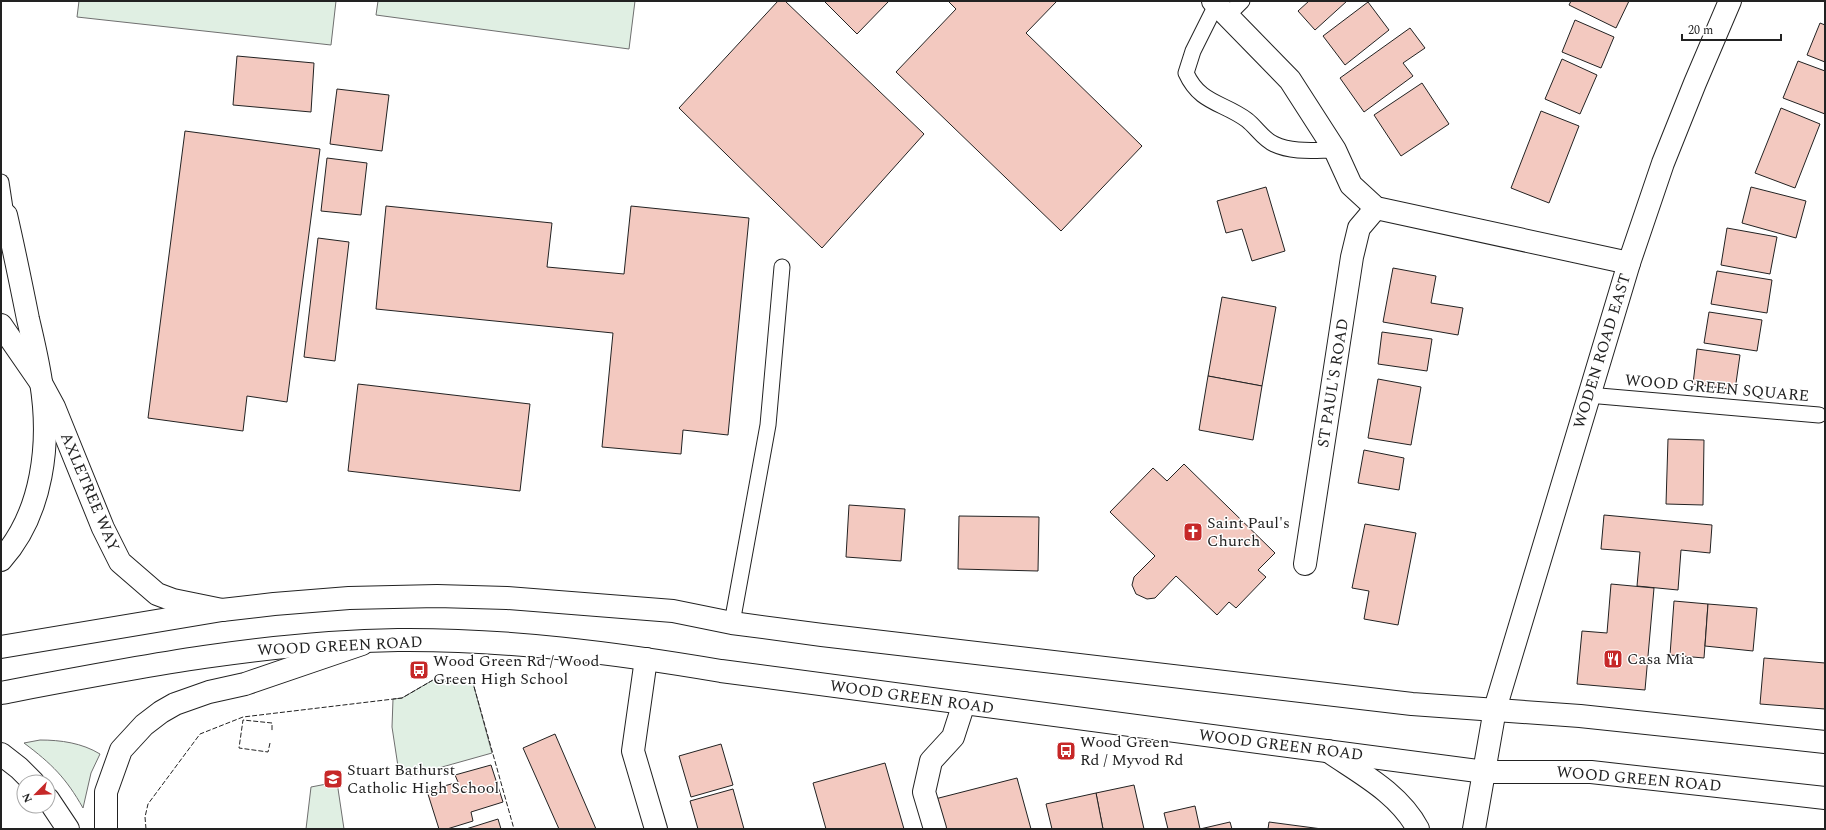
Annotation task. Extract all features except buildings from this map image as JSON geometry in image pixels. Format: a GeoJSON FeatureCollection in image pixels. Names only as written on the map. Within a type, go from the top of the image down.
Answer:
{"type":"FeatureCollection","features":[{"type":"Feature","properties":{"kind":"main road","name":"WODEN ROAD EAST"},"geometry":{"type":"LineString","coordinates":[[1474,829],[1495,709],[1588,395],[1629,263],[1663,163],[1730,1]]}},
{"type":"Feature","properties":{"kind":"main road"},"geometry":{"type":"LineString","coordinates":[[1224,6],[1290,80],[1335,150],[1351,185],[1376,208],[1629,263]]}},
{"type":"Feature","properties":{"kind":"main road","name":"ST PAUL'S ROAD"},"geometry":{"type":"LineString","coordinates":[[1306,564],[1352,257],[1359,228],[1376,208]]}},
{"type":"Feature","properties":{"kind":"main road","name":"AXLETREE WAY"},"geometry":{"type":"LineString","coordinates":[[1,560],[12,548],[30,512],[39,485],[43,464],[44,427],[42,383],[4,216]]}},
{"type":"Feature","properties":{"kind":"main road","name":"AXLETREE WAY"},"geometry":{"type":"LineString","coordinates":[[1,324],[42,383],[75,456],[103,528],[120,562],[157,594],[173,600],[222,610]]}},
{"type":"Feature","properties":{"kind":"main road"},"geometry":{"type":"LineString","coordinates":[[1,648],[113,627],[222,610],[274,604],[349,598],[437,596],[507,598],[674,611],[732,623],[1412,704],[1580,716],[1825,742]]}},
{"type":"Feature","properties":{"kind":"main road","name":"WOOD GREEN ROAD"},"geometry":{"type":"LineString","coordinates":[[1,694],[212,655],[276,648],[370,641],[427,640],[511,645],[646,658],[721,671],[1485,772],[1591,772],[1825,798]]}},
{"type":"Feature","properties":{"kind":"main road"},"geometry":{"type":"LineString","coordinates":[[106,829],[106,792],[121,750],[144,725],[161,712],[175,704],[209,692],[244,684],[370,641]]}},
{"type":"Feature","properties":{"kind":"main road"},"geometry":{"type":"LineString","coordinates":[[646,658],[633,751],[656,829]]}},
{"type":"Feature","properties":{"kind":"main road"},"geometry":{"type":"LineString","coordinates":[[935,829],[924,792],[931,761],[953,736],[964,703]]}},
{"type":"Feature","properties":{"kind":"main road"},"geometry":{"type":"LineString","coordinates":[[1328,751],[1385,790],[1413,818],[1418,829]]}},
{"type":"Feature","properties":{"kind":"main road"},"geometry":{"type":"LineString","coordinates":[[1,754],[25,774]]}},
{"type":"Feature","properties":{"kind":"main road"},"geometry":{"type":"LineString","coordinates":[[56,811],[68,829]]}},
{"type":"Feature","properties":{"kind":"lane"},"geometry":{"type":"LineString","coordinates":[[1224,6],[1193,51],[1186,73],[1192,86],[1208,100],[1238,113],[1273,144],[1292,150],[1335,150]]}},
{"type":"Feature","properties":{"kind":"lane","name":"AXLETREE WAY"},"geometry":{"type":"LineString","coordinates":[[1,182],[4,216]]}},
{"type":"Feature","properties":{"kind":"lane"},"geometry":{"type":"LineString","coordinates":[[732,623],[768,425],[782,267]]}},
{"type":"Feature","properties":{"kind":"lane","name":"WOOD GREEN SQUARE"},"geometry":{"type":"LineString","coordinates":[[1588,395],[1819,415]]}},
{"type":"Feature","properties":{"kind":"green space"},"geometry":{"type":"Polygon","coordinates":[[[79,1],[336,1],[331,45],[77,17],[79,1]]]}},
{"type":"Feature","properties":{"kind":"green space"},"geometry":{"type":"Polygon","coordinates":[[[378,1],[635,1],[629,49],[376,15],[378,1]]]}},
{"type":"Feature","properties":{"kind":"green space"},"geometry":{"type":"Polygon","coordinates":[[[433,680],[473,683],[492,753],[410,776],[399,773],[392,727],[393,699],[402,698],[433,680]]]}},
{"type":"Feature","properties":{"kind":"green space"},"geometry":{"type":"Polygon","coordinates":[[[40,740],[71,743],[86,747],[100,754],[91,773],[83,808],[71,788],[58,772],[24,743],[40,740]]]}},
{"type":"Feature","properties":{"kind":"green space"},"geometry":{"type":"Polygon","coordinates":[[[337,782],[344,829],[306,829],[311,787],[337,782]]]}},
{"type":"Feature","properties":{"kind":"fence"},"geometry":{"type":"LineString","coordinates":[[146,829],[145,817],[148,804],[200,734],[243,717],[402,698],[433,680],[473,683],[514,829]]}},
{"type":"Feature","properties":{"kind":"fence"},"geometry":{"type":"LineString","coordinates":[[270,743],[268,752],[239,748],[243,720],[272,723],[272,731]]}},
{"type":"Feature","properties":{"kind":"place","name":"Saint Paul's Church"},"geometry":{"type":"Point","coordinates":[1193,532]}},
{"type":"Feature","properties":{"kind":"place","name":"Casa Mia"},"geometry":{"type":"Point","coordinates":[1613,659]}},
{"type":"Feature","properties":{"kind":"place","name":"Wood Green Rd / Wood Green High School"},"geometry":{"type":"Point","coordinates":[419,670]}},
{"type":"Feature","properties":{"kind":"place","name":"Wood Green Rd / Myvod Rd"},"geometry":{"type":"Point","coordinates":[1066,751]}},
{"type":"Feature","properties":{"kind":"place","name":"Stuart Bathurst Catholic High School"},"geometry":{"type":"Point","coordinates":[333,779]}}]}
